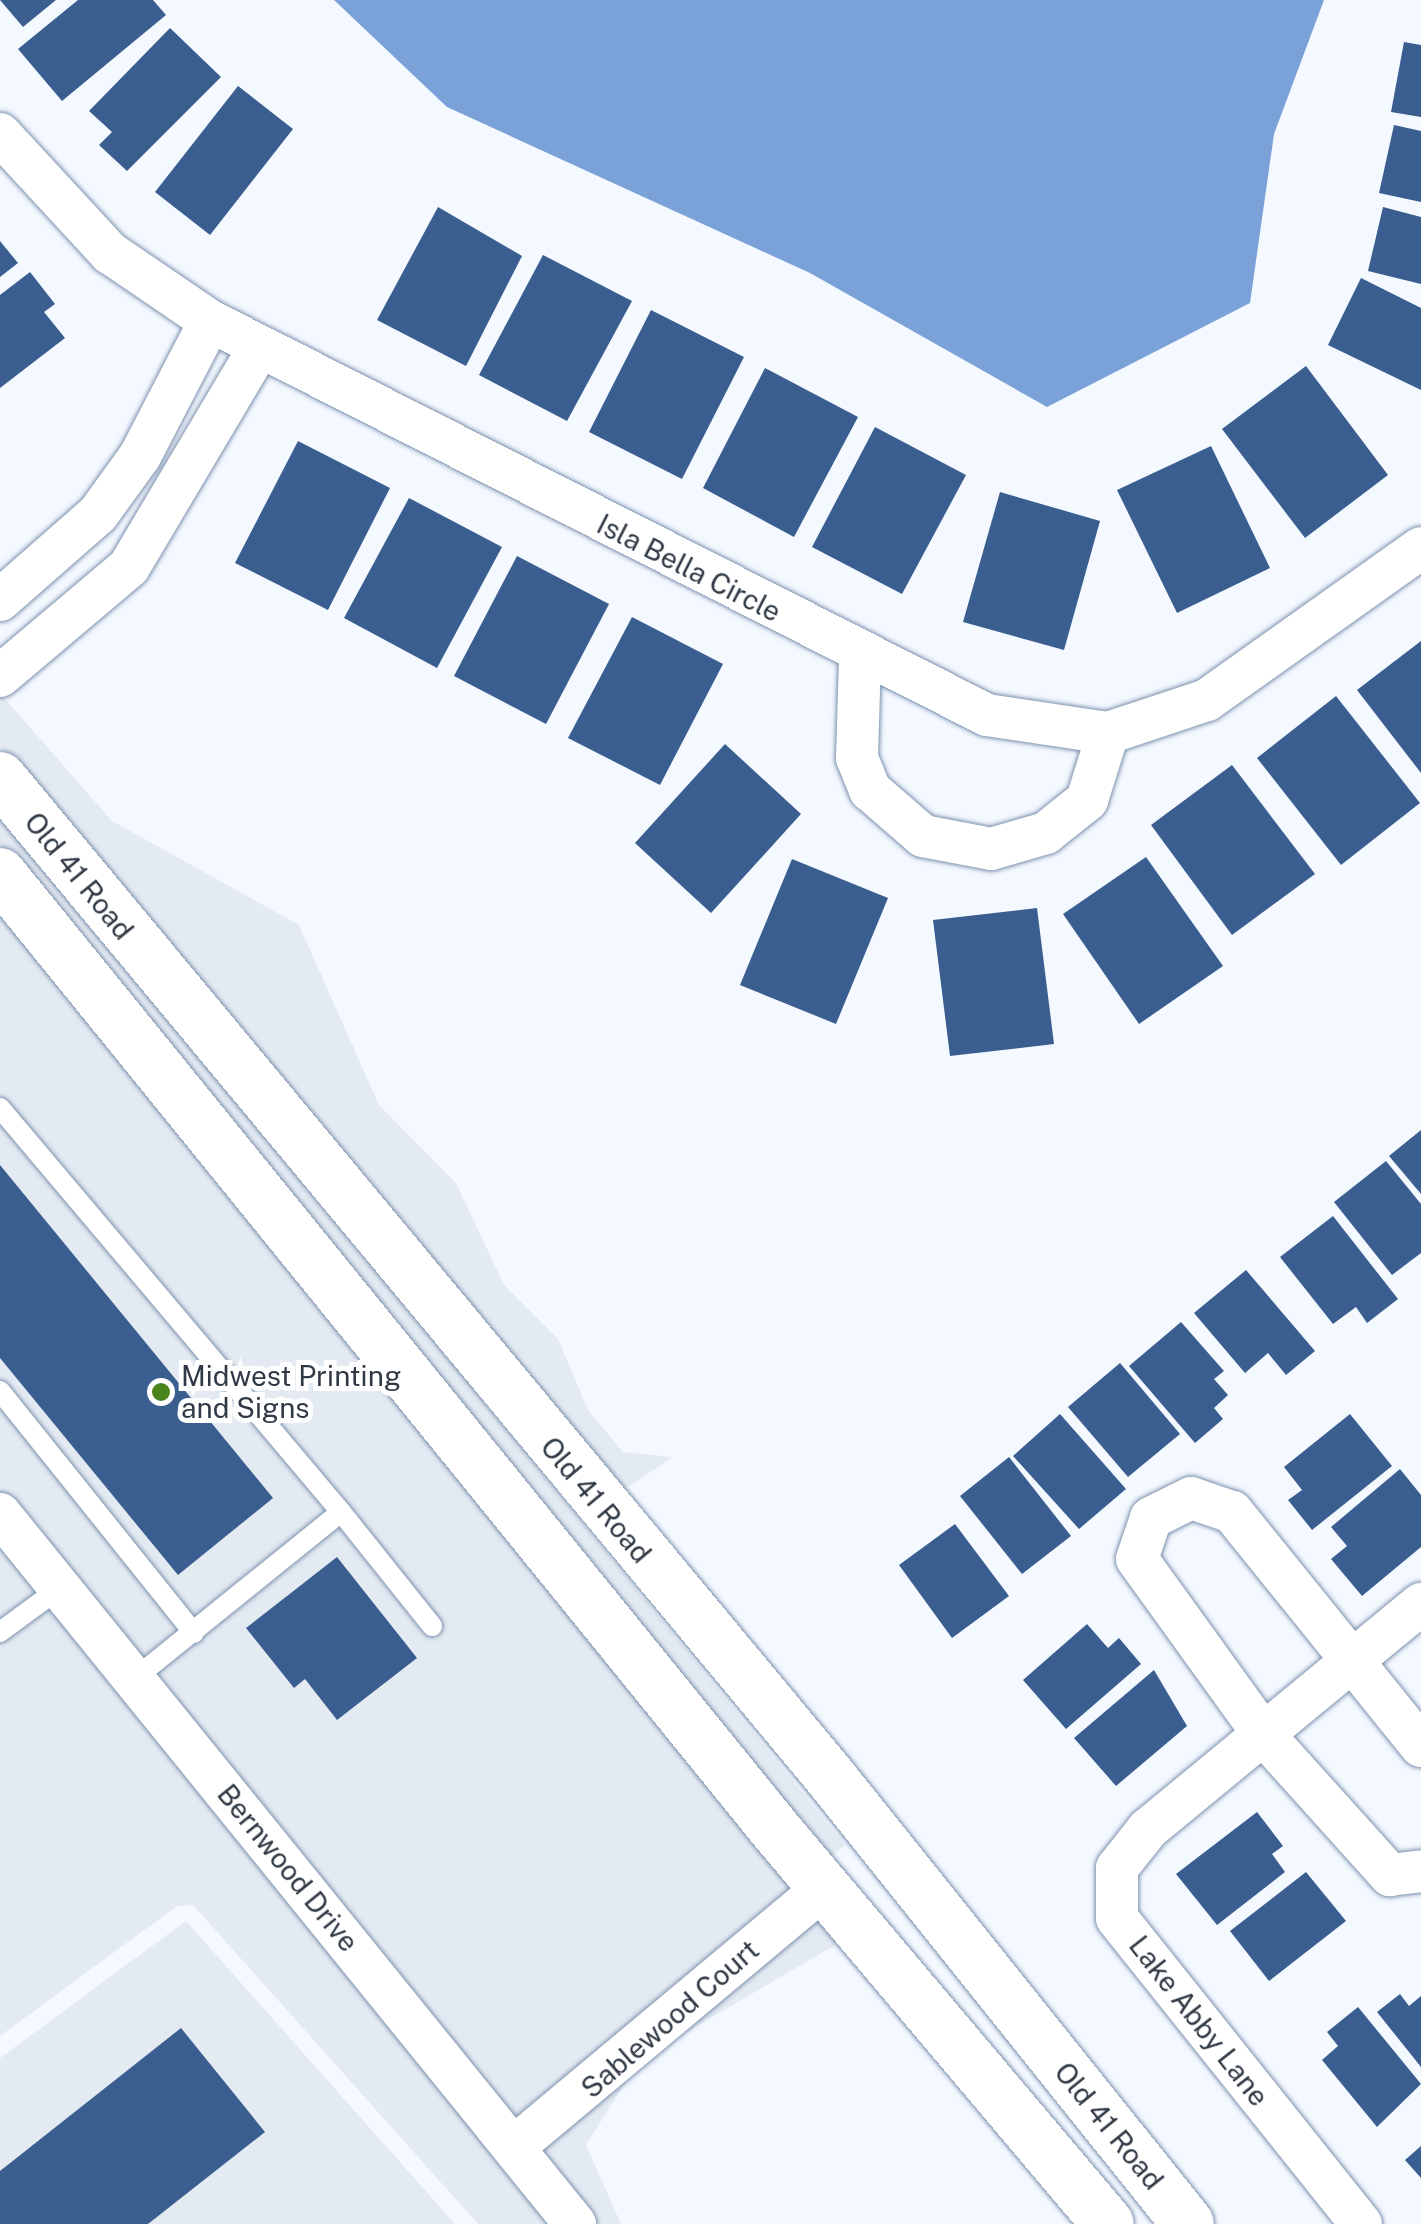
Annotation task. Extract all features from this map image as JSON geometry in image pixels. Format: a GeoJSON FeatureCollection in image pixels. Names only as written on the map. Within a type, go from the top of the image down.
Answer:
{"type":"FeatureCollection","features":[{"type":"Feature","properties":{"kind":"street","name":"Isla Bella Circle"},"geometry":{"type":"LineString","coordinates":[[0,134],[110,252],[210,320],[860,657],[987,715],[1108,733],[1207,700],[1254,672],[1421,548]]}},
{"type":"Feature","properties":{"kind":"street"},"geometry":{"type":"LineString","coordinates":[[0,600],[98,514],[140,456],[210,320]]}},
{"type":"Feature","properties":{"kind":"street"},"geometry":{"type":"LineString","coordinates":[[0,676],[129,567],[183,486],[259,348]]}},
{"type":"Feature","properties":{"kind":"street"},"geometry":{"type":"LineString","coordinates":[[860,657],[851,726],[870,790],[897,820],[953,845],[991,849],[1068,820],[1086,800],[1108,733]]}},
{"type":"Feature","properties":{"kind":"street","name":"Old 41 Road"},"geometry":{"type":"LineString","coordinates":[[0,778],[879,1842],[1188,2224]]}},
{"type":"Feature","properties":{"kind":"street"},"geometry":{"type":"LineString","coordinates":[[0,874],[824,1888],[1108,2224]]}},
{"type":"Feature","properties":{"kind":"street"},"geometry":{"type":"LineString","coordinates":[[1421,1746],[1232,1512],[1190,1498],[1151,1518],[1137,1559],[1262,1734],[1390,1874],[1421,1871]]}},
{"type":"Feature","properties":{"kind":"street","name":"Bernwood Drive"},"geometry":{"type":"LineString","coordinates":[[0,1514],[574,2224]]}},
{"type":"Feature","properties":{"kind":"street","name":"Lake Abby Lane"},"geometry":{"type":"LineString","coordinates":[[1361,2224],[1117,1918],[1117,1868],[1148,1829],[1421,1604]]}},
{"type":"Feature","properties":{"kind":"street"},"geometry":{"type":"LineString","coordinates":[[824,1888],[879,1842]]}},
{"type":"Feature","properties":{"kind":"street","name":"Sablewood Court"},"geometry":{"type":"LineString","coordinates":[[514,2147],[824,1888]]}},
{"type":"Feature","properties":{"kind":"lane"},"geometry":{"type":"LineString","coordinates":[[140,456],[183,486]]}},
{"type":"Feature","properties":{"kind":"lane"},"geometry":{"type":"LineString","coordinates":[[0,1108],[341,1512],[432,1626]]}},
{"type":"Feature","properties":{"kind":"lane"},"geometry":{"type":"LineString","coordinates":[[0,1391],[194,1633]]}},
{"type":"Feature","properties":{"kind":"lane"},"geometry":{"type":"LineString","coordinates":[[134,1679],[341,1512]]}},
{"type":"Feature","properties":{"kind":"lane"},"geometry":{"type":"LineString","coordinates":[[1,1629],[60,1588]]}},
{"type":"Feature","properties":{"kind":"shaded area"},"geometry":{"type":"Polygon","coordinates":[[[0,693],[112,821],[299,925],[379,1105],[456,1183],[504,1285],[558,1339],[588,1410],[623,1452],[673,1457],[617,1494],[0,746],[0,693]]]}},
{"type":"Feature","properties":{"kind":"shaded area"},"geometry":{"type":"Polygon","coordinates":[[[0,809],[845,1845],[827,1860],[0,844],[0,809]]]}},
{"type":"Feature","properties":{"kind":"shaded area"},"geometry":{"type":"Polygon","coordinates":[[[0,905],[844,1940],[640,2059],[586,2145],[621,2224],[478,2224],[193,1905],[177,1906],[0,2036],[0,905]]]}},
{"type":"Feature","properties":{"kind":"shaded area"},"geometry":{"type":"Polygon","coordinates":[[[186,1921],[455,2224],[0,2224],[0,2058],[186,1921]]]}},
{"type":"Feature","properties":{"kind":"water"},"geometry":{"type":"Polygon","coordinates":[[[334,0],[1324,0],[1274,134],[1250,303],[1047,407],[810,273],[447,107],[334,0]]]}},
{"type":"Feature","properties":{"kind":"building"},"geometry":{"type":"Polygon","coordinates":[[[0,0],[56,0],[23,27],[0,0]]]}},
{"type":"Feature","properties":{"kind":"building"},"geometry":{"type":"Polygon","coordinates":[[[78,0],[153,0],[166,15],[62,101],[18,49],[78,0]]]}},
{"type":"Feature","properties":{"kind":"building"},"geometry":{"type":"Polygon","coordinates":[[[170,28],[221,77],[127,171],[99,145],[112,132],[89,111],[170,28]]]}},
{"type":"Feature","properties":{"kind":"building"},"geometry":{"type":"Polygon","coordinates":[[[1404,42],[1421,45],[1421,117],[1391,112],[1404,42]]]}},
{"type":"Feature","properties":{"kind":"building"},"geometry":{"type":"Polygon","coordinates":[[[238,86],[293,129],[210,235],[155,192],[238,86]]]}},
{"type":"Feature","properties":{"kind":"building"},"geometry":{"type":"Polygon","coordinates":[[[1394,125],[1421,131],[1421,202],[1379,193],[1394,125]]]}},
{"type":"Feature","properties":{"kind":"building"},"geometry":{"type":"Polygon","coordinates":[[[438,207],[522,256],[466,366],[377,320],[438,207]]]}},
{"type":"Feature","properties":{"kind":"building"},"geometry":{"type":"Polygon","coordinates":[[[1383,207],[1421,217],[1421,284],[1368,271],[1383,207]]]}},
{"type":"Feature","properties":{"kind":"building"},"geometry":{"type":"Polygon","coordinates":[[[0,241],[18,263],[0,277],[0,241]]]}},
{"type":"Feature","properties":{"kind":"building"},"geometry":{"type":"Polygon","coordinates":[[[543,255],[632,301],[567,421],[479,375],[543,255]]]}},
{"type":"Feature","properties":{"kind":"building"},"geometry":{"type":"Polygon","coordinates":[[[30,272],[55,304],[44,312],[65,338],[0,388],[0,295],[30,272]]]}},
{"type":"Feature","properties":{"kind":"building"},"geometry":{"type":"Polygon","coordinates":[[[1361,278],[1421,308],[1421,390],[1328,345],[1361,278]]]}},
{"type":"Feature","properties":{"kind":"building"},"geometry":{"type":"Polygon","coordinates":[[[651,310],[744,357],[682,479],[589,432],[651,310]]]}},
{"type":"Feature","properties":{"kind":"building"},"geometry":{"type":"Polygon","coordinates":[[[1306,366],[1388,475],[1305,538],[1222,429],[1306,366]]]}},
{"type":"Feature","properties":{"kind":"building"},"geometry":{"type":"Polygon","coordinates":[[[765,368],[858,417],[794,537],[703,488],[765,368]]]}},
{"type":"Feature","properties":{"kind":"building"},"geometry":{"type":"Polygon","coordinates":[[[875,427],[966,475],[902,594],[812,547],[875,427]]]}},
{"type":"Feature","properties":{"kind":"building"},"geometry":{"type":"Polygon","coordinates":[[[298,441],[390,488],[328,610],[235,563],[298,441]]]}},
{"type":"Feature","properties":{"kind":"building"},"geometry":{"type":"Polygon","coordinates":[[[1211,446],[1270,568],[1177,613],[1117,490],[1211,446]]]}},
{"type":"Feature","properties":{"kind":"building"},"geometry":{"type":"Polygon","coordinates":[[[1000,492],[1100,521],[1064,650],[963,622],[1000,492]]]}},
{"type":"Feature","properties":{"kind":"building"},"geometry":{"type":"Polygon","coordinates":[[[409,498],[502,547],[437,668],[344,618],[409,498]]]}},
{"type":"Feature","properties":{"kind":"building"},"geometry":{"type":"Polygon","coordinates":[[[517,556],[609,604],[546,724],[454,676],[517,556]]]}},
{"type":"Feature","properties":{"kind":"building"},"geometry":{"type":"Polygon","coordinates":[[[632,617],[723,664],[660,785],[568,738],[632,617]]]}},
{"type":"Feature","properties":{"kind":"building"},"geometry":{"type":"Polygon","coordinates":[[[1421,641],[1421,773],[1357,690],[1421,641]]]}},
{"type":"Feature","properties":{"kind":"building"},"geometry":{"type":"Polygon","coordinates":[[[1336,696],[1420,803],[1341,865],[1257,758],[1336,696]]]}},
{"type":"Feature","properties":{"kind":"building"},"geometry":{"type":"Polygon","coordinates":[[[725,744],[801,814],[711,913],[635,843],[725,744]]]}},
{"type":"Feature","properties":{"kind":"building"},"geometry":{"type":"Polygon","coordinates":[[[1232,765],[1315,874],[1232,935],[1151,825],[1232,765]]]}},
{"type":"Feature","properties":{"kind":"building"},"geometry":{"type":"Polygon","coordinates":[[[1146,857],[1223,966],[1139,1024],[1063,914],[1146,857]]]}},
{"type":"Feature","properties":{"kind":"building"},"geometry":{"type":"Polygon","coordinates":[[[792,859],[888,898],[836,1024],[740,985],[792,859]]]}},
{"type":"Feature","properties":{"kind":"building"},"geometry":{"type":"Polygon","coordinates":[[[1037,908],[1054,1044],[950,1056],[933,920],[1037,908]]]}},
{"type":"Feature","properties":{"kind":"building"},"geometry":{"type":"Polygon","coordinates":[[[1421,1130],[1421,1194],[1389,1156],[1421,1130]]]}},
{"type":"Feature","properties":{"kind":"building"},"geometry":{"type":"Polygon","coordinates":[[[1386,1161],[1421,1204],[1421,1253],[1392,1275],[1334,1202],[1386,1161]]]}},
{"type":"Feature","properties":{"kind":"building"},"geometry":{"type":"Polygon","coordinates":[[[0,1165],[273,1498],[178,1575],[0,1358],[0,1165]]]}},
{"type":"Feature","properties":{"kind":"building"},"geometry":{"type":"Polygon","coordinates":[[[1333,1216],[1398,1299],[1367,1323],[1356,1307],[1333,1324],[1280,1257],[1333,1216]]]}},
{"type":"Feature","properties":{"kind":"building"},"geometry":{"type":"Polygon","coordinates":[[[1246,1270],[1315,1351],[1286,1375],[1268,1353],[1245,1373],[1194,1313],[1246,1270]]]}},
{"type":"Feature","properties":{"kind":"building"},"geometry":{"type":"Polygon","coordinates":[[[1181,1322],[1224,1371],[1214,1379],[1228,1395],[1214,1408],[1223,1419],[1195,1443],[1129,1366],[1181,1322]]]}},
{"type":"Feature","properties":{"kind":"building"},"geometry":{"type":"Polygon","coordinates":[[[1120,1363],[1180,1434],[1128,1477],[1068,1407],[1120,1363]]]}},
{"type":"Feature","properties":{"kind":"building"},"geometry":{"type":"Polygon","coordinates":[[[1060,1414],[1126,1489],[1079,1529],[1013,1456],[1060,1414]]]}},
{"type":"Feature","properties":{"kind":"building"},"geometry":{"type":"Polygon","coordinates":[[[1350,1414],[1392,1466],[1312,1530],[1288,1500],[1302,1490],[1284,1467],[1350,1414]]]}},
{"type":"Feature","properties":{"kind":"building"},"geometry":{"type":"Polygon","coordinates":[[[1009,1457],[1071,1536],[1022,1574],[960,1496],[1009,1457]]]}},
{"type":"Feature","properties":{"kind":"building"},"geometry":{"type":"Polygon","coordinates":[[[1400,1469],[1421,1495],[1421,1547],[1362,1596],[1331,1559],[1347,1546],[1331,1527],[1400,1469]]]}},
{"type":"Feature","properties":{"kind":"building"},"geometry":{"type":"Polygon","coordinates":[[[955,1524],[1009,1596],[952,1638],[899,1565],[955,1524]]]}},
{"type":"Feature","properties":{"kind":"building"},"geometry":{"type":"Polygon","coordinates":[[[337,1557],[417,1658],[337,1720],[305,1679],[294,1688],[246,1628],[337,1557]]]}},
{"type":"Feature","properties":{"kind":"building"},"geometry":{"type":"Polygon","coordinates":[[[1087,1624],[1108,1648],[1119,1638],[1141,1664],[1066,1729],[1023,1680],[1087,1624]]]}},
{"type":"Feature","properties":{"kind":"building"},"geometry":{"type":"Polygon","coordinates":[[[1154,1670],[1187,1726],[1116,1786],[1074,1738],[1154,1670]]]}},
{"type":"Feature","properties":{"kind":"building"},"geometry":{"type":"Polygon","coordinates":[[[1257,1812],[1283,1846],[1272,1854],[1285,1872],[1217,1925],[1176,1874],[1257,1812]]]}},
{"type":"Feature","properties":{"kind":"building"},"geometry":{"type":"Polygon","coordinates":[[[1306,1872],[1346,1921],[1269,1981],[1230,1931],[1306,1872]]]}},
{"type":"Feature","properties":{"kind":"building"},"geometry":{"type":"Polygon","coordinates":[[[1400,1994],[1409,2006],[1421,1996],[1421,2067],[1377,2012],[1400,1994]]]}},
{"type":"Feature","properties":{"kind":"building"},"geometry":{"type":"Polygon","coordinates":[[[1358,2007],[1421,2084],[1377,2127],[1322,2060],[1338,2046],[1327,2032],[1358,2007]]]}},
{"type":"Feature","properties":{"kind":"building"},"geometry":{"type":"Polygon","coordinates":[[[181,2028],[265,2132],[148,2224],[0,2224],[0,2171],[181,2028]]]}},
{"type":"Feature","properties":{"kind":"building"},"geometry":{"type":"Polygon","coordinates":[[[1421,2146],[1421,2178],[1405,2160],[1421,2146]]]}},
{"type":"Feature","properties":{"kind":"place","name":"Midwest Printing and Signs"},"geometry":{"type":"Point","coordinates":[161,1392]}}]}
